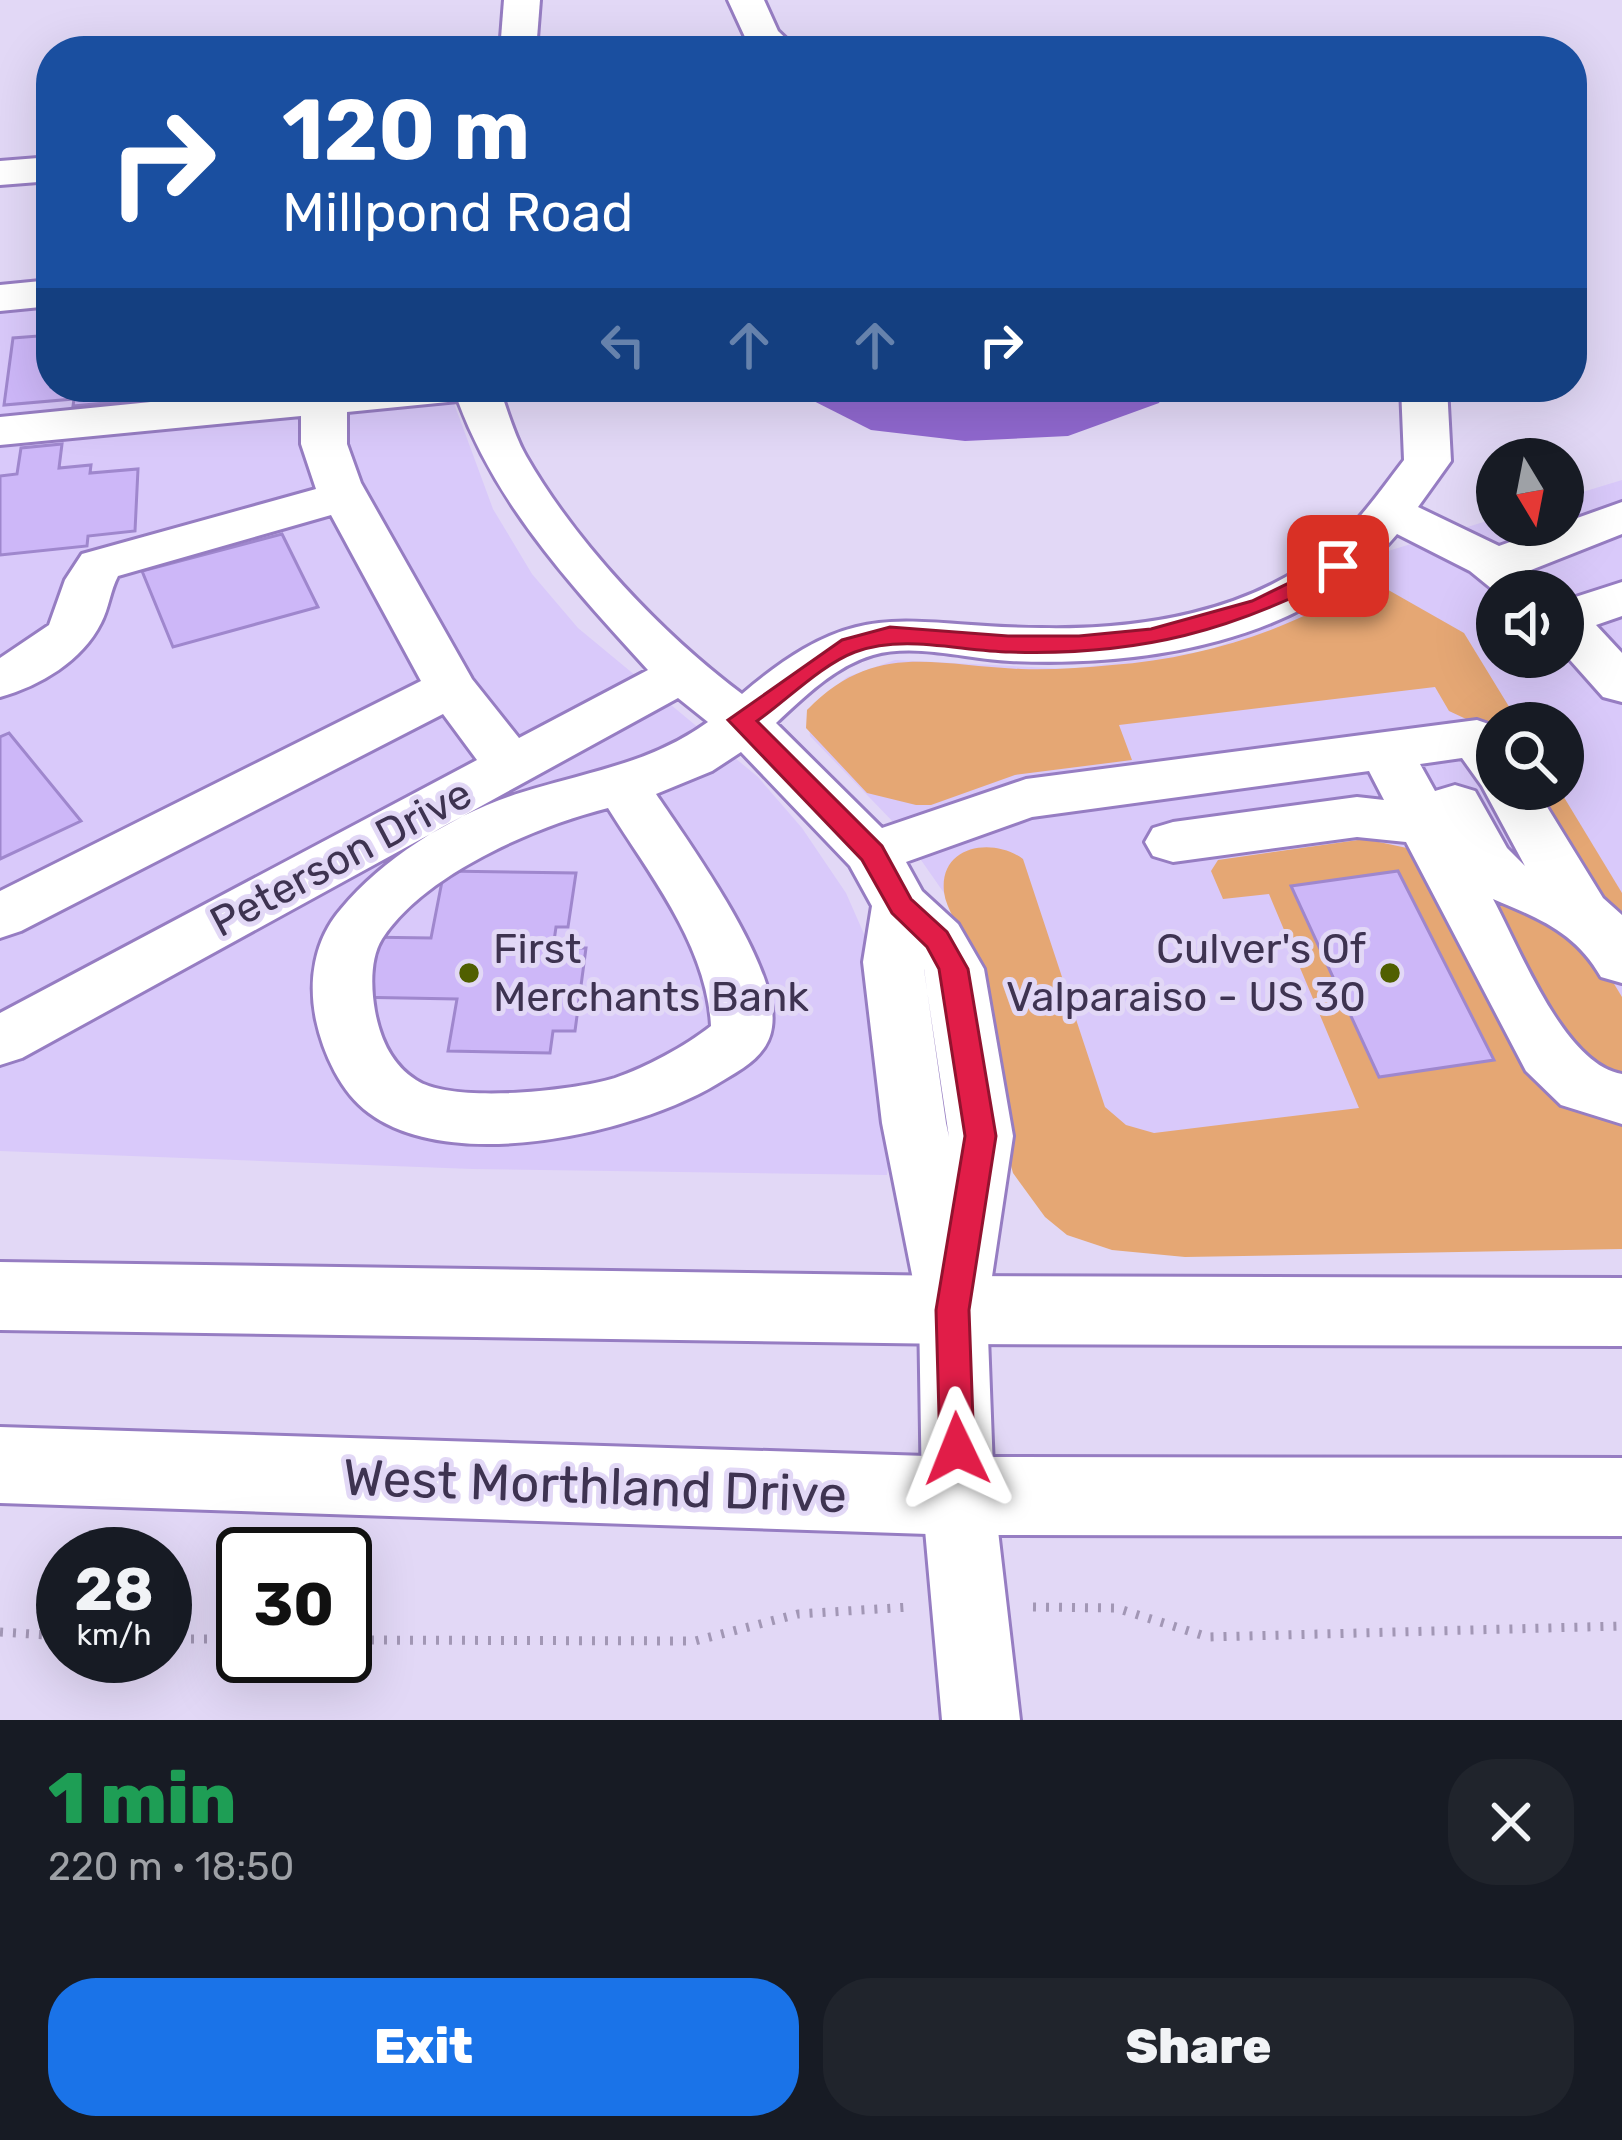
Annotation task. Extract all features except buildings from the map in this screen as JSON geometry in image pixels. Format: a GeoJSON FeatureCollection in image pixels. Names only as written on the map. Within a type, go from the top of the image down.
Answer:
{"type":"FeatureCollection","features":[{"type":"Feature","properties":{"kind":"highway"},"geometry":{"type":"LineString","coordinates":[[0,1297],[953,1310],[1622,1312]]}},
{"type":"Feature","properties":{"kind":"highway","name":"West Morthland Drive"},"geometry":{"type":"LineString","coordinates":[[0,1465],[958,1496],[1622,1498]]}},
{"type":"Feature","properties":{"kind":"street"},"geometry":{"type":"LineString","coordinates":[[519,36],[522,0]]}},
{"type":"Feature","properties":{"kind":"street"},"geometry":{"type":"LineString","coordinates":[[746,0],[763,36]]}},
{"type":"Feature","properties":{"kind":"street"},"geometry":{"type":"LineString","coordinates":[[0,173],[36,170]]}},
{"type":"Feature","properties":{"kind":"street"},"geometry":{"type":"LineString","coordinates":[[0,298],[36,294]]}},
{"type":"Feature","properties":{"kind":"street"},"geometry":{"type":"LineString","coordinates":[[0,431],[254,402]]}},
{"type":"Feature","properties":{"kind":"street"},"geometry":{"type":"LineString","coordinates":[[324,402],[324,444],[345,496],[451,688],[512,766]]}},
{"type":"Feature","properties":{"kind":"street"},"geometry":{"type":"LineString","coordinates":[[482,402],[501,454],[560,543],[681,674],[741,720],[887,880],[914,1123],[953,1310],[958,1496],[981,1720]]}},
{"type":"Feature","properties":{"kind":"street"},"geometry":{"type":"LineString","coordinates":[[622,787],[714,938],[740,1000],[742,1031],[734,1043],[622,1102],[553,1112],[442,1112],[410,1106],[381,1090],[360,1057],[341,1005],[344,964],[356,930],[475,836],[531,810],[622,787],[693,758],[842,648],[890,635],[1079,644],[1152,637],[1261,606],[1338,566],[1388,512],[1428,461],[1425,402]]}},
{"type":"Feature","properties":{"kind":"street"},"geometry":{"type":"LineString","coordinates":[[0,680],[58,644],[74,627],[87,578],[100,566],[345,496]]}},
{"type":"Feature","properties":{"kind":"street"},"geometry":{"type":"LineString","coordinates":[[1388,512],[1494,570]]}},
{"type":"Feature","properties":{"kind":"street"},"geometry":{"type":"LineString","coordinates":[[1526,570],[1622,517]]}},
{"type":"Feature","properties":{"kind":"street"},"geometry":{"type":"LineString","coordinates":[[1584,612],[1622,598]]}},
{"type":"Feature","properties":{"kind":"street"},"geometry":{"type":"LineString","coordinates":[[1584,643],[1622,685]]}},
{"type":"Feature","properties":{"kind":"street","name":"Peterson Drive"},"geometry":{"type":"LineString","coordinates":[[0,1041],[681,674]]}},
{"type":"Feature","properties":{"kind":"street"},"geometry":{"type":"LineString","coordinates":[[0,916],[451,688]]}},
{"type":"Feature","properties":{"kind":"street"},"geometry":{"type":"LineString","coordinates":[[887,880],[1026,798],[1404,747],[1476,753]]}},
{"type":"Feature","properties":{"kind":"street"},"geometry":{"type":"LineString","coordinates":[[1404,747],[1425,824],[1552,1060],[1565,1078],[1595,1096],[1622,1099]]}},
{"type":"Feature","properties":{"kind":"street"},"geometry":{"type":"LineString","coordinates":[[1404,747],[1503,880],[1582,913]]}},
{"type":"Feature","properties":{"kind":"street"},"geometry":{"type":"LineString","coordinates":[[1521,810],[1582,913],[1607,936],[1622,962]]}},
{"type":"Feature","properties":{"kind":"street"},"geometry":{"type":"LineString","coordinates":[[1173,842],[1357,817],[1425,824]]}},
{"type":"Feature","properties":{"kind":"path"},"geometry":{"type":"LineString","coordinates":[[0,1631],[36,1634]]}},
{"type":"Feature","properties":{"kind":"shaded area"},"geometry":{"type":"Polygon","coordinates":[[[36,278],[36,402],[454,402],[493,509],[532,574],[578,628],[758,777],[802,828],[846,893],[879,968],[894,1115],[887,1175],[472,1169],[0,1151],[0,282],[36,278]]]}},
{"type":"Feature","properties":{"kind":"shaded area"},"geometry":{"type":"Polygon","coordinates":[[[816,402],[1160,402],[1068,436],[965,441],[871,430],[816,402]]]}},
{"type":"Feature","properties":{"kind":"shaded area"},"geometry":{"type":"Polygon","coordinates":[[[1622,480],[1622,1206],[1163,1238],[964,939],[944,893],[898,827],[810,736],[807,710],[847,677],[895,660],[1069,669],[1206,651],[1340,599],[1369,579],[1388,551],[1476,524],[1476,546],[1584,546],[1584,492],[1622,480]]]}},
{"type":"Feature","properties":{"kind":"shaded area"},"geometry":{"type":"Polygon","coordinates":[[[1369,579],[1464,633],[1476,653],[1476,678],[1492,678],[1506,702],[1476,702],[1476,724],[1449,711],[1435,687],[1119,725],[1132,760],[1015,775],[931,805],[867,793],[806,728],[807,710],[832,688],[882,665],[934,662],[1055,669],[1180,656],[1279,627],[1369,579]]]}},
{"type":"Feature","properties":{"kind":"shaded area"},"geometry":{"type":"Polygon","coordinates":[[[1535,810],[1572,810],[1622,893],[1622,929],[1535,810]]]}},
{"type":"Feature","properties":{"kind":"shaded area"},"geometry":{"type":"Polygon","coordinates":[[[1444,814],[1587,939],[1622,997],[1622,1079],[1578,1064],[1444,814]]]}},
{"type":"Feature","properties":{"kind":"shaded area"},"geometry":{"type":"Polygon","coordinates":[[[1365,839],[1407,848],[1423,861],[1622,1119],[1622,1249],[1185,1257],[1112,1250],[1067,1235],[1045,1217],[1013,1173],[971,970],[945,899],[950,864],[959,855],[984,847],[1023,859],[1105,1107],[1126,1125],[1154,1133],[1359,1108],[1269,894],[1223,899],[1211,871],[1218,860],[1365,839]]]}},
{"type":"Feature","properties":{"kind":"place","name":"First Merchants Bank"},"geometry":{"type":"Point","coordinates":[469,973]}},
{"type":"Feature","properties":{"kind":"place","name":"Culver's Of Valparaiso - US 30"},"geometry":{"type":"Point","coordinates":[1390,973]}},
{"type":"Feature","properties":{"kind":"route"},"geometry":{"type":"LineString","coordinates":[[957,1449],[953,1310],[981,1136],[954,969],[937,940],[902,906],[872,853],[741,720],[842,648],[890,635],[1008,644],[1152,637],[1261,606],[1338,566]]}}]}
